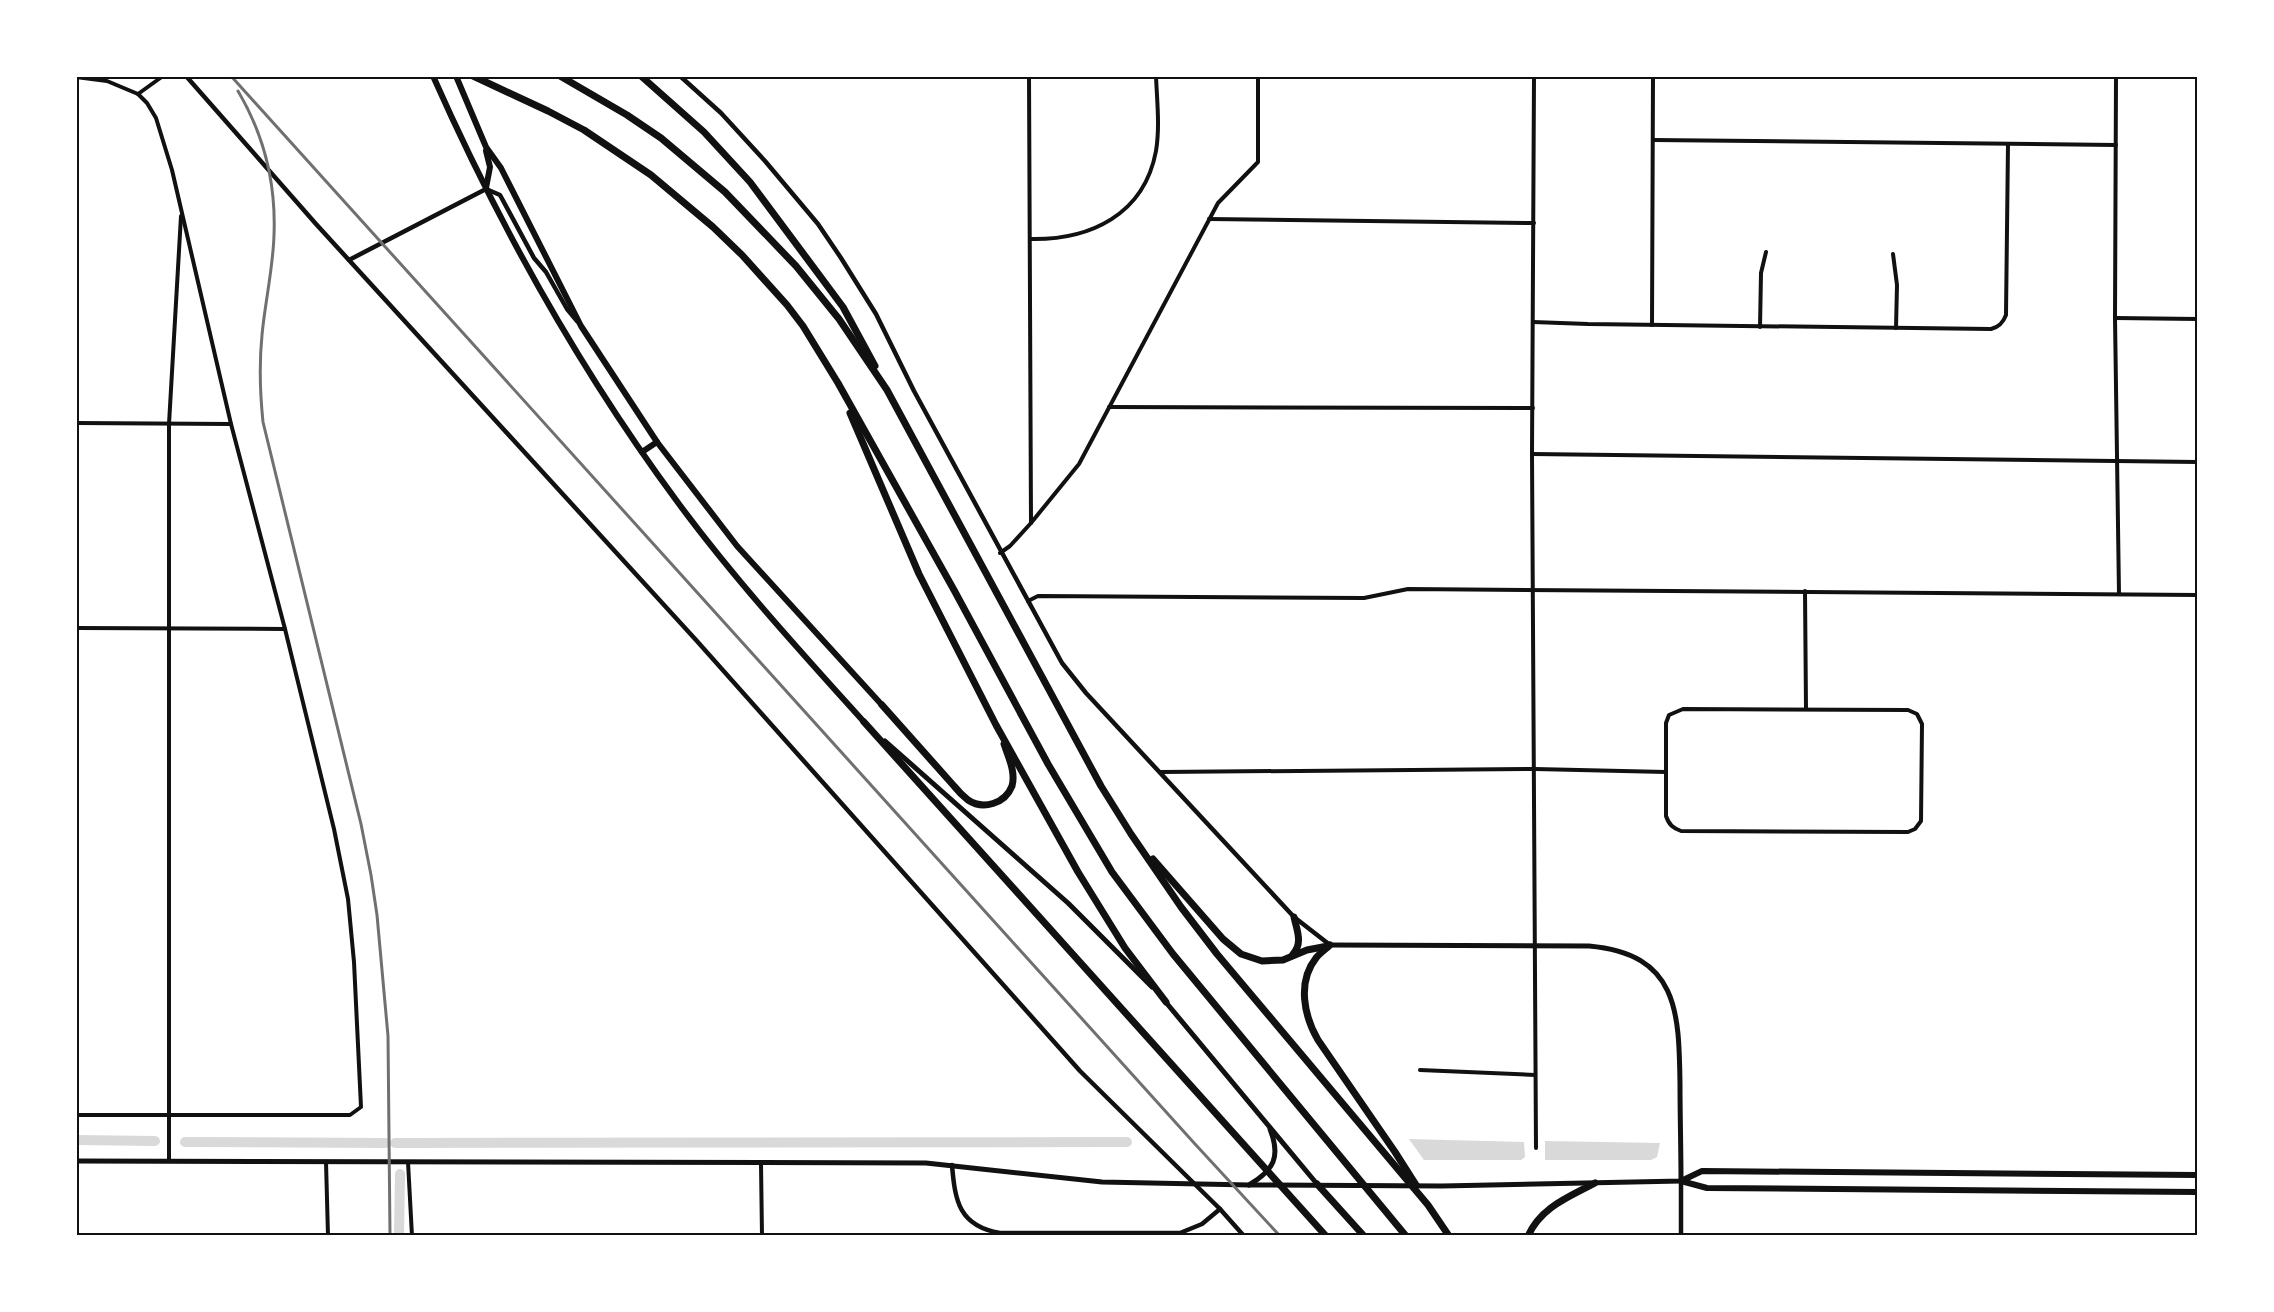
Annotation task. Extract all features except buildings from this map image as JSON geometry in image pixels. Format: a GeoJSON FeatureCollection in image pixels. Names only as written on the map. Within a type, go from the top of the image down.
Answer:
{"type":"FeatureCollection","features":[{"type":"Feature","properties":{"kind":"highway"},"geometry":{"type":"LineString","coordinates":[[473,76],[584,130],[651,175],[742,255],[787,305],[803,326],[838,383],[1048,764],[1112,872],[1173,954],[1406,1236]]}},
{"type":"Feature","properties":{"kind":"highway"},"geometry":{"type":"LineString","coordinates":[[560,76],[627,115],[661,138],[725,192],[772,239],[818,291],[839,318],[886,390]]}},
{"type":"Feature","properties":{"kind":"highway"},"geometry":{"type":"LineString","coordinates":[[640,76],[729,157],[770,207],[843,307],[1101,786],[1131,834],[1180,907],[1217,954],[1428,1205]]}},
{"type":"Feature","properties":{"kind":"highway"},"geometry":{"type":"LineString","coordinates":[[838,383],[919,574],[996,725],[1084,882],[1125,948],[1166,1002]]}},
{"type":"Feature","properties":{"kind":"highway"},"geometry":{"type":"LineString","coordinates":[[882,705],[966,799],[976,804],[990,805],[1001,800],[1012,785],[1013,773],[1010,761],[996,725]]}},
{"type":"Feature","properties":{"kind":"highway"},"geometry":{"type":"LineString","coordinates":[[864,723],[1326,1236]]}},
{"type":"Feature","properties":{"kind":"highway"},"geometry":{"type":"LineString","coordinates":[[1131,834],[1233,948],[1241,954],[1262,961],[1283,960],[1330,945]]}},
{"type":"Feature","properties":{"kind":"highway"},"geometry":{"type":"LineString","coordinates":[[1293,955],[1299,942],[1294,917]]}},
{"type":"Feature","properties":{"kind":"highway"},"geometry":{"type":"LineString","coordinates":[[1330,945],[1316,958],[1308,973],[1305,999],[1308,1020],[1318,1040],[1449,1236]]}},
{"type":"Feature","properties":{"kind":"highway"},"geometry":{"type":"LineString","coordinates":[[1528,1236],[1539,1216],[1549,1208],[1595,1183]]}},
{"type":"Feature","properties":{"kind":"highway"},"geometry":{"type":"LineString","coordinates":[[1317,1184],[1364,1236]]}},
{"type":"Feature","properties":{"kind":"main road"},"geometry":{"type":"LineString","coordinates":[[433,76],[486,189],[569,340],[642,452],[725,562],[864,723],[1068,903],[1166,1002],[1317,1184]]}},
{"type":"Feature","properties":{"kind":"main road"},"geometry":{"type":"LineString","coordinates":[[456,76],[486,147],[490,167],[486,189]]}},
{"type":"Feature","properties":{"kind":"main road"},"geometry":{"type":"LineString","coordinates":[[486,147],[501,168],[581,326],[657,442],[737,546],[882,705]]}},
{"type":"Feature","properties":{"kind":"main road"},"geometry":{"type":"LineString","coordinates":[[642,452],[657,442]]}},
{"type":"Feature","properties":{"kind":"main road"},"geometry":{"type":"LineString","coordinates":[[1330,945],[1589,946],[1623,953],[1645,964],[1663,983],[1675,1008],[1679,1038],[1681,1181]]}},
{"type":"Feature","properties":{"kind":"main road"},"geometry":{"type":"LineString","coordinates":[[1249,1185],[1266,1174],[1275,1156],[1274,1141],[1269,1125]]}},
{"type":"Feature","properties":{"kind":"main road"},"geometry":{"type":"LineString","coordinates":[[76,1161],[952,1165],[1102,1182],[1442,1186],[1681,1181],[1707,1188],[2198,1192]]}},
{"type":"Feature","properties":{"kind":"main road"},"geometry":{"type":"LineString","coordinates":[[1681,1181],[1702,1171],[2198,1175]]}},
{"type":"Feature","properties":{"kind":"street"},"geometry":{"type":"LineString","coordinates":[[138,94],[163,76]]}},
{"type":"Feature","properties":{"kind":"street"},"geometry":{"type":"LineString","coordinates":[[186,76],[349,260],[703,648],[1080,1071],[1220,1209],[1244,1236]]}},
{"type":"Feature","properties":{"kind":"street"},"geometry":{"type":"LineString","coordinates":[[680,76],[742,135],[818,224],[835,249],[876,314],[1000,553],[1050,644],[1073,678],[1294,917],[1330,945]]}},
{"type":"Feature","properties":{"kind":"street"},"geometry":{"type":"LineString","coordinates":[[1029,76],[1031,523]]}},
{"type":"Feature","properties":{"kind":"street"},"geometry":{"type":"LineString","coordinates":[[1031,239],[1063,238],[1094,229],[1117,215],[1137,194],[1145,181],[1158,135],[1156,76]]}},
{"type":"Feature","properties":{"kind":"street"},"geometry":{"type":"LineString","coordinates":[[1000,553],[1010,546],[1031,523],[1079,464],[1218,203],[1258,162],[1258,76]]}},
{"type":"Feature","properties":{"kind":"street"},"geometry":{"type":"LineString","coordinates":[[1534,76],[1532,454],[1536,1148]]}},
{"type":"Feature","properties":{"kind":"street"},"geometry":{"type":"LineString","coordinates":[[1652,325],[1653,76]]}},
{"type":"Feature","properties":{"kind":"street"},"geometry":{"type":"LineString","coordinates":[[2116,76],[2115,318],[2119,594]]}},
{"type":"Feature","properties":{"kind":"street"},"geometry":{"type":"LineString","coordinates":[[76,77],[107,81],[138,94],[147,103],[156,118],[182,209],[231,424],[285,629],[334,829],[348,899],[355,974],[361,1107],[350,1114],[76,1114]]}},
{"type":"Feature","properties":{"kind":"street"},"geometry":{"type":"LineString","coordinates":[[1653,140],[2116,145]]}},
{"type":"Feature","properties":{"kind":"street"},"geometry":{"type":"LineString","coordinates":[[1533,322],[1991,329],[2001,324],[2006,315],[2008,144]]}},
{"type":"Feature","properties":{"kind":"street"},"geometry":{"type":"LineString","coordinates":[[349,260],[486,189],[500,195],[534,258],[546,272],[567,309],[581,326]]}},
{"type":"Feature","properties":{"kind":"street"},"geometry":{"type":"LineString","coordinates":[[170,1160],[169,424],[182,209]]}},
{"type":"Feature","properties":{"kind":"street"},"geometry":{"type":"LineString","coordinates":[[1209,219],[1534,223]]}},
{"type":"Feature","properties":{"kind":"street"},"geometry":{"type":"LineString","coordinates":[[1760,327],[1761,273],[1766,252]]}},
{"type":"Feature","properties":{"kind":"street"},"geometry":{"type":"LineString","coordinates":[[1893,254],[1897,285],[1896,328]]}},
{"type":"Feature","properties":{"kind":"street"},"geometry":{"type":"LineString","coordinates":[[2115,318],[2198,319]]}},
{"type":"Feature","properties":{"kind":"street"},"geometry":{"type":"LineString","coordinates":[[1109,407],[1533,408]]}},
{"type":"Feature","properties":{"kind":"street"},"geometry":{"type":"LineString","coordinates":[[76,423],[231,424]]}},
{"type":"Feature","properties":{"kind":"street"},"geometry":{"type":"LineString","coordinates":[[1532,454],[2198,462]]}},
{"type":"Feature","properties":{"kind":"street"},"geometry":{"type":"LineString","coordinates":[[1027,602],[1038,596],[1364,598],[1408,589],[2198,595]]}},
{"type":"Feature","properties":{"kind":"street"},"geometry":{"type":"LineString","coordinates":[[1805,591],[1806,710]]}},
{"type":"Feature","properties":{"kind":"street"},"geometry":{"type":"LineString","coordinates":[[76,628],[285,629]]}},
{"type":"Feature","properties":{"kind":"street"},"geometry":{"type":"LineString","coordinates":[[1683,709],[1806,710],[1908,710],[1917,714],[1922,724],[1922,815],[1917,827],[1908,832],[1681,831],[1671,825],[1666,816],[1666,723],[1669,715],[1683,709]]}},
{"type":"Feature","properties":{"kind":"street"},"geometry":{"type":"LineString","coordinates":[[1161,772],[1535,769],[1666,772]]}},
{"type":"Feature","properties":{"kind":"street"},"geometry":{"type":"LineString","coordinates":[[1420,1070],[1535,1074]]}},
{"type":"Feature","properties":{"kind":"street"},"geometry":{"type":"LineString","coordinates":[[326,1161],[328,1236]]}},
{"type":"Feature","properties":{"kind":"street"},"geometry":{"type":"LineString","coordinates":[[408,1161],[412,1236]]}},
{"type":"Feature","properties":{"kind":"street"},"geometry":{"type":"LineString","coordinates":[[761,1164],[762,1236]]}},
{"type":"Feature","properties":{"kind":"street"},"geometry":{"type":"LineString","coordinates":[[952,1165],[954,1194],[962,1212],[978,1227],[1000,1233],[1180,1233],[1202,1224],[1220,1209]]}},
{"type":"Feature","properties":{"kind":"street"},"geometry":{"type":"LineString","coordinates":[[1681,1181],[1681,1236]]}},
{"type":"Feature","properties":{"kind":"shaded area"},"geometry":{"type":"Polygon","coordinates":[[[1409,1139],[1524,1142],[1525,1157],[1521,1160],[1424,1160],[1409,1139]]]}},
{"type":"Feature","properties":{"kind":"shaded area"},"geometry":{"type":"Polygon","coordinates":[[[1545,1141],[1660,1143],[1657,1157],[1651,1160],[1545,1160],[1545,1141]]]}},
{"type":"Feature","properties":{"kind":"waterway"},"geometry":{"type":"LineString","coordinates":[[76,1140],[155,1141]]}},
{"type":"Feature","properties":{"kind":"waterway"},"geometry":{"type":"LineString","coordinates":[[185,1142],[385,1143]]}},
{"type":"Feature","properties":{"kind":"waterway"},"geometry":{"type":"LineString","coordinates":[[395,1143],[1127,1142]]}},
{"type":"Feature","properties":{"kind":"waterway"},"geometry":{"type":"LineString","coordinates":[[399,1236],[400,1174]]}},
{"type":"Feature","properties":{"kind":"railway"},"geometry":{"type":"LineString","coordinates":[[231,76],[1280,1236]]}},
{"type":"Feature","properties":{"kind":"railway"},"geometry":{"type":"LineString","coordinates":[[238,91],[261,143],[273,198],[271,273],[260,357],[263,422],[361,824],[377,915],[388,1036],[390,1236]]}}]}
